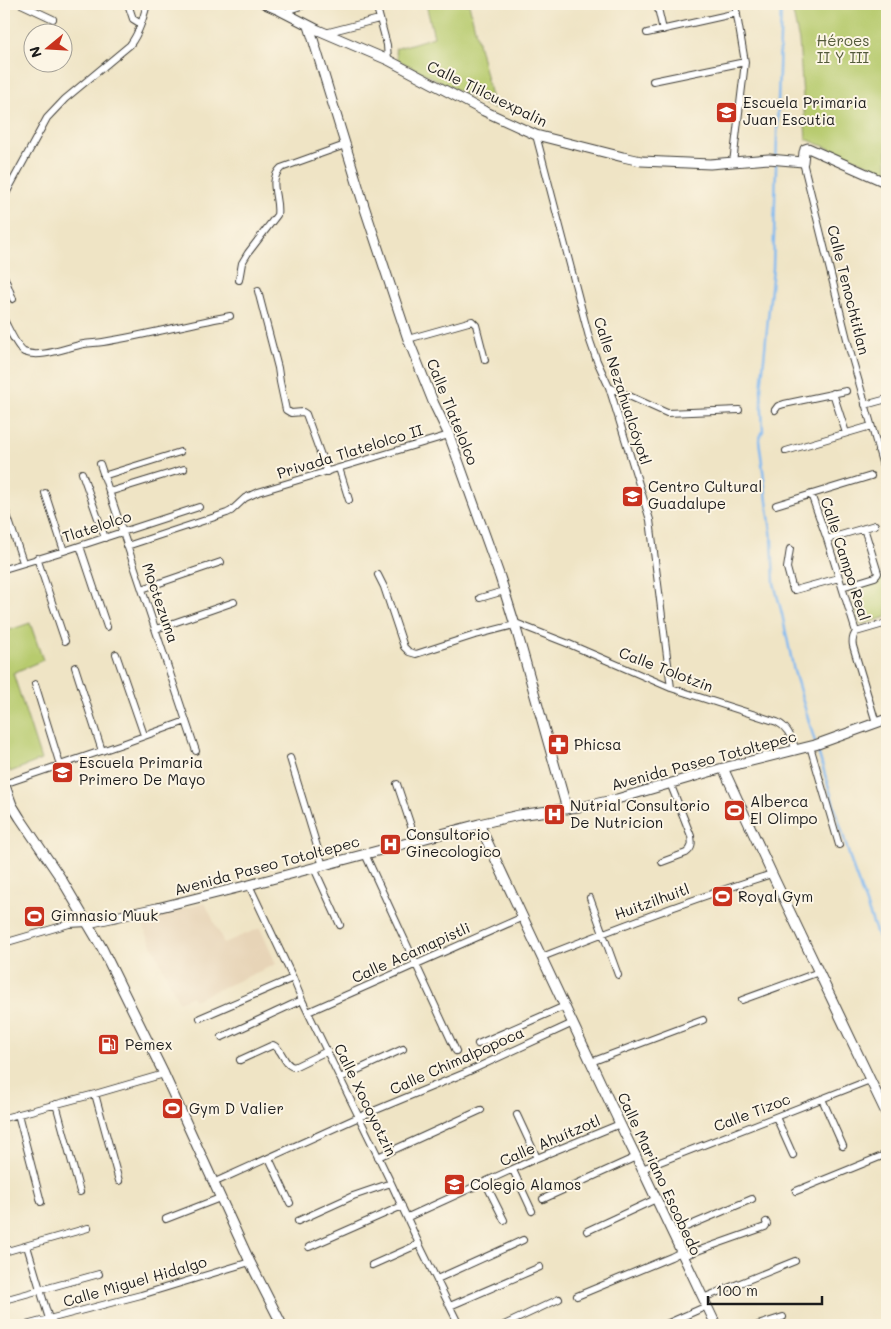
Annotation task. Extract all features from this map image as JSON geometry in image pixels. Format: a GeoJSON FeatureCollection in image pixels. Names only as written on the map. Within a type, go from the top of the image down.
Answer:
{"type":"FeatureCollection","features":[{"type":"Feature","properties":{"kind":"main road","name":"Calle Tlilcuexpalin"},"geometry":{"type":"LineString","coordinates":[[265,4],[282,9],[308,26],[388,60],[484,111],[536,136],[641,161],[710,164],[769,159],[781,160],[804,156],[808,148],[887,183]]}},
{"type":"Feature","properties":{"kind":"main road","name":"Calle Tlatelolco"},"geometry":{"type":"LineString","coordinates":[[308,26],[408,339],[430,395],[449,435],[504,591],[568,809]]}},
{"type":"Feature","properties":{"kind":"main road","name":"Avenida Paseo Totoltepec"},"geometry":{"type":"LineString","coordinates":[[88,923],[249,885],[479,824],[519,815],[568,809],[617,799],[723,768],[814,745],[887,719]]}},
{"type":"Feature","properties":{"kind":"main road"},"geometry":{"type":"LineString","coordinates":[[723,768],[870,1080],[886,1109]]}},
{"type":"Feature","properties":{"kind":"main road"},"geometry":{"type":"LineString","coordinates":[[4,784],[20,818],[62,880],[88,923],[164,1074],[250,1262],[282,1325]]}},
{"type":"Feature","properties":{"kind":"main road","name":"Calle Mariano Escobedo"},"geometry":{"type":"LineString","coordinates":[[479,824],[716,1325]]}},
{"type":"Feature","properties":{"kind":"street"},"geometry":{"type":"LineString","coordinates":[[21,4],[53,19]]}},
{"type":"Feature","properties":{"kind":"street"},"geometry":{"type":"LineString","coordinates":[[128,4],[133,19],[141,24]]}},
{"type":"Feature","properties":{"kind":"street"},"geometry":{"type":"LineString","coordinates":[[4,197],[47,118],[65,99],[130,45],[137,36],[147,4]]}},
{"type":"Feature","properties":{"kind":"street"},"geometry":{"type":"LineString","coordinates":[[282,9],[292,9],[307,4]]}},
{"type":"Feature","properties":{"kind":"street"},"geometry":{"type":"LineString","coordinates":[[376,4],[387,46],[388,60]]}},
{"type":"Feature","properties":{"kind":"street"},"geometry":{"type":"LineString","coordinates":[[657,4],[663,30]]}},
{"type":"Feature","properties":{"kind":"street"},"geometry":{"type":"LineString","coordinates":[[733,163],[745,62],[735,4]]}},
{"type":"Feature","properties":{"kind":"street"},"geometry":{"type":"LineString","coordinates":[[647,33],[737,13]]}},
{"type":"Feature","properties":{"kind":"street"},"geometry":{"type":"LineString","coordinates":[[325,33],[379,19]]}},
{"type":"Feature","properties":{"kind":"street"},"geometry":{"type":"LineString","coordinates":[[653,81],[745,62]]}},
{"type":"Feature","properties":{"kind":"street","name":"Calle Nezahualcóyotl"},"geometry":{"type":"LineString","coordinates":[[536,136],[590,341],[609,387],[650,520],[671,688]]}},
{"type":"Feature","properties":{"kind":"street"},"geometry":{"type":"LineString","coordinates":[[239,280],[242,263],[277,215],[278,210],[273,184],[277,172],[281,168],[345,145]]}},
{"type":"Feature","properties":{"kind":"street","name":"Calle Tenochtitlan"},"geometry":{"type":"LineString","coordinates":[[804,156],[850,351],[878,450],[885,467],[887,480]]}},
{"type":"Feature","properties":{"kind":"street"},"geometry":{"type":"LineString","coordinates":[[4,276],[13,300]]}},
{"type":"Feature","properties":{"kind":"street"},"geometry":{"type":"LineString","coordinates":[[258,292],[278,368],[286,410],[291,413],[304,412],[306,414],[327,472]]}},
{"type":"Feature","properties":{"kind":"street"},"geometry":{"type":"LineString","coordinates":[[4,320],[20,348],[25,352],[43,353],[230,316]]}},
{"type":"Feature","properties":{"kind":"street"},"geometry":{"type":"LineString","coordinates":[[408,339],[472,321],[476,325],[485,360]]}},
{"type":"Feature","properties":{"kind":"street"},"geometry":{"type":"LineString","coordinates":[[609,387],[667,413],[739,410]]}},
{"type":"Feature","properties":{"kind":"street"},"geometry":{"type":"LineString","coordinates":[[775,410],[778,406],[784,404],[846,391]]}},
{"type":"Feature","properties":{"kind":"street"},"geometry":{"type":"LineString","coordinates":[[833,394],[846,433]]}},
{"type":"Feature","properties":{"kind":"street"},"geometry":{"type":"LineString","coordinates":[[865,405],[887,399]]}},
{"type":"Feature","properties":{"kind":"street"},"geometry":{"type":"LineString","coordinates":[[786,451],[871,426]]}},
{"type":"Feature","properties":{"kind":"street","name":"Privada Tlatelolco II"},"geometry":{"type":"LineString","coordinates":[[127,546],[227,513],[245,498],[258,492],[449,435]]}},
{"type":"Feature","properties":{"kind":"street"},"geometry":{"type":"LineString","coordinates":[[878,450],[887,448]]}},
{"type":"Feature","properties":{"kind":"street"},"geometry":{"type":"LineString","coordinates":[[103,476],[180,452]]}},
{"type":"Feature","properties":{"kind":"street","name":"Moctezuma"},"geometry":{"type":"LineString","coordinates":[[100,464],[196,751]]}},
{"type":"Feature","properties":{"kind":"street"},"geometry":{"type":"LineString","coordinates":[[339,468],[350,500]]}},
{"type":"Feature","properties":{"kind":"street"},"geometry":{"type":"LineString","coordinates":[[109,492],[184,469]]}},
{"type":"Feature","properties":{"kind":"street"},"geometry":{"type":"LineString","coordinates":[[82,473],[105,538]]}},
{"type":"Feature","properties":{"kind":"street"},"geometry":{"type":"LineString","coordinates":[[776,505],[871,476]]}},
{"type":"Feature","properties":{"kind":"street"},"geometry":{"type":"LineString","coordinates":[[44,493],[64,551]]}},
{"type":"Feature","properties":{"kind":"street","name":"Calle Campo Real"},"geometry":{"type":"LineString","coordinates":[[811,494],[856,632],[852,641],[876,723]]}},
{"type":"Feature","properties":{"kind":"street"},"geometry":{"type":"LineString","coordinates":[[4,506],[23,562]]}},
{"type":"Feature","properties":{"kind":"street","name":"Tlatelolco"},"geometry":{"type":"LineString","coordinates":[[4,569],[198,507]]}},
{"type":"Feature","properties":{"kind":"street"},"geometry":{"type":"LineString","coordinates":[[827,539],[875,524]]}},
{"type":"Feature","properties":{"kind":"street"},"geometry":{"type":"LineString","coordinates":[[842,587],[875,577],[878,573],[864,528]]}},
{"type":"Feature","properties":{"kind":"street"},"geometry":{"type":"LineString","coordinates":[[80,546],[107,627]]}},
{"type":"Feature","properties":{"kind":"street"},"geometry":{"type":"LineString","coordinates":[[790,549],[787,568],[793,590],[839,578]]}},
{"type":"Feature","properties":{"kind":"street"},"geometry":{"type":"LineString","coordinates":[[37,558],[65,641]]}},
{"type":"Feature","properties":{"kind":"street"},"geometry":{"type":"LineString","coordinates":[[142,589],[221,562]]}},
{"type":"Feature","properties":{"kind":"street"},"geometry":{"type":"LineString","coordinates":[[378,575],[386,592],[401,641],[406,650],[412,654],[515,625]]}},
{"type":"Feature","properties":{"kind":"street"},"geometry":{"type":"LineString","coordinates":[[480,598],[504,591]]}},
{"type":"Feature","properties":{"kind":"street"},"geometry":{"type":"LineString","coordinates":[[156,629],[234,602]]}},
{"type":"Feature","properties":{"kind":"street"},"geometry":{"type":"LineString","coordinates":[[856,632],[887,623]]}},
{"type":"Feature","properties":{"kind":"street","name":"Calle Tolotzin"},"geometry":{"type":"LineString","coordinates":[[515,625],[521,625],[569,644],[671,688],[784,725],[796,750]]}},
{"type":"Feature","properties":{"kind":"street"},"geometry":{"type":"LineString","coordinates":[[116,654],[144,735]]}},
{"type":"Feature","properties":{"kind":"street"},"geometry":{"type":"LineString","coordinates":[[75,667],[102,751]]}},
{"type":"Feature","properties":{"kind":"street"},"geometry":{"type":"LineString","coordinates":[[35,684],[60,765]]}},
{"type":"Feature","properties":{"kind":"street"},"geometry":{"type":"LineString","coordinates":[[4,784],[186,720]]}},
{"type":"Feature","properties":{"kind":"street"},"geometry":{"type":"LineString","coordinates":[[814,745],[840,845]]}},
{"type":"Feature","properties":{"kind":"street"},"geometry":{"type":"LineString","coordinates":[[290,758],[323,866]]}},
{"type":"Feature","properties":{"kind":"street"},"geometry":{"type":"LineString","coordinates":[[397,784],[416,841]]}},
{"type":"Feature","properties":{"kind":"street"},"geometry":{"type":"LineString","coordinates":[[662,862],[686,853],[690,850],[692,844],[670,784]]}},
{"type":"Feature","properties":{"kind":"street"},"geometry":{"type":"LineString","coordinates":[[365,854],[456,1051]]}},
{"type":"Feature","properties":{"kind":"street"},"geometry":{"type":"LineString","coordinates":[[314,868],[340,925]]}},
{"type":"Feature","properties":{"kind":"street","name":"Huitzilhuitl"},"geometry":{"type":"LineString","coordinates":[[542,957],[712,893],[772,874]]}},
{"type":"Feature","properties":{"kind":"street","name":"Calle Xocoyotzin"},"geometry":{"type":"LineString","coordinates":[[249,885],[302,1000],[459,1325]]}},
{"type":"Feature","properties":{"kind":"street"},"geometry":{"type":"LineString","coordinates":[[590,898],[618,975]]}},
{"type":"Feature","properties":{"kind":"street","name":"Calle Acamapistli"},"geometry":{"type":"LineString","coordinates":[[308,1012],[523,917]]}},
{"type":"Feature","properties":{"kind":"street"},"geometry":{"type":"LineString","coordinates":[[4,943],[69,924],[88,923]]}},
{"type":"Feature","properties":{"kind":"street"},"geometry":{"type":"LineString","coordinates":[[742,1000],[819,972]]}},
{"type":"Feature","properties":{"kind":"street"},"geometry":{"type":"LineString","coordinates":[[200,1018],[293,978]]}},
{"type":"Feature","properties":{"kind":"street"},"geometry":{"type":"LineString","coordinates":[[222,1036],[302,1000]]}},
{"type":"Feature","properties":{"kind":"street"},"geometry":{"type":"LineString","coordinates":[[478,1044],[565,1006]]}},
{"type":"Feature","properties":{"kind":"street"},"geometry":{"type":"LineString","coordinates":[[591,1062],[703,1020]]}},
{"type":"Feature","properties":{"kind":"street","name":"Calle Chimalpopoca"},"geometry":{"type":"LineString","coordinates":[[213,1183],[359,1117],[465,1073],[573,1023]]}},
{"type":"Feature","properties":{"kind":"street"},"geometry":{"type":"LineString","coordinates":[[240,1060],[273,1044],[280,1049],[290,1067],[327,1051]]}},
{"type":"Feature","properties":{"kind":"street"},"geometry":{"type":"LineString","coordinates":[[340,1078],[403,1049]]}},
{"type":"Feature","properties":{"kind":"street"},"geometry":{"type":"LineString","coordinates":[[4,1118],[164,1074]]}},
{"type":"Feature","properties":{"kind":"street","name":"Calle Tizoc"},"geometry":{"type":"LineString","coordinates":[[642,1169],[870,1080]]}},
{"type":"Feature","properties":{"kind":"street"},"geometry":{"type":"LineString","coordinates":[[96,1094],[119,1182]]}},
{"type":"Feature","properties":{"kind":"street"},"geometry":{"type":"LineString","coordinates":[[822,1099],[843,1146]]}},
{"type":"Feature","properties":{"kind":"street"},"geometry":{"type":"LineString","coordinates":[[56,1104],[80,1192]]}},
{"type":"Feature","properties":{"kind":"street"},"geometry":{"type":"LineString","coordinates":[[378,1157],[481,1110]]}},
{"type":"Feature","properties":{"kind":"street"},"geometry":{"type":"LineString","coordinates":[[18,1114],[41,1202]]}},
{"type":"Feature","properties":{"kind":"street"},"geometry":{"type":"LineString","coordinates":[[517,1115],[537,1158]]}},
{"type":"Feature","properties":{"kind":"street"},"geometry":{"type":"LineString","coordinates":[[776,1117],[793,1156]]}},
{"type":"Feature","properties":{"kind":"street","name":"Calle Ahuítzotl"},"geometry":{"type":"LineString","coordinates":[[408,1217],[537,1158],[620,1124]]}},
{"type":"Feature","properties":{"kind":"street"},"geometry":{"type":"LineString","coordinates":[[796,1192],[887,1154]]}},
{"type":"Feature","properties":{"kind":"street"},"geometry":{"type":"LineString","coordinates":[[543,1199],[636,1157]]}},
{"type":"Feature","properties":{"kind":"street"},"geometry":{"type":"LineString","coordinates":[[269,1158],[290,1203]]}},
{"type":"Feature","properties":{"kind":"street"},"geometry":{"type":"LineString","coordinates":[[513,1170],[532,1212]]}},
{"type":"Feature","properties":{"kind":"street"},"geometry":{"type":"LineString","coordinates":[[298,1221],[353,1196],[391,1182]]}},
{"type":"Feature","properties":{"kind":"street"},"geometry":{"type":"LineString","coordinates":[[485,1182],[504,1220]]}},
{"type":"Feature","properties":{"kind":"street"},"geometry":{"type":"LineString","coordinates":[[166,1218],[220,1198]]}},
{"type":"Feature","properties":{"kind":"street"},"geometry":{"type":"LineString","coordinates":[[587,1231],[656,1199]]}},
{"type":"Feature","properties":{"kind":"street"},"geometry":{"type":"LineString","coordinates":[[672,1233],[752,1199]]}},
{"type":"Feature","properties":{"kind":"street"},"geometry":{"type":"LineString","coordinates":[[309,1247],[402,1206]]}},
{"type":"Feature","properties":{"kind":"street"},"geometry":{"type":"LineString","coordinates":[[577,1296],[671,1257],[765,1228],[766,1222]]}},
{"type":"Feature","properties":{"kind":"street"},"geometry":{"type":"LineString","coordinates":[[4,1252],[88,1228]]}},
{"type":"Feature","properties":{"kind":"street"},"geometry":{"type":"LineString","coordinates":[[436,1278],[523,1240]]}},
{"type":"Feature","properties":{"kind":"street"},"geometry":{"type":"LineString","coordinates":[[372,1265],[419,1244]]}},
{"type":"Feature","properties":{"kind":"street"},"geometry":{"type":"LineString","coordinates":[[27,1246],[49,1319]]}},
{"type":"Feature","properties":{"kind":"street"},"geometry":{"type":"LineString","coordinates":[[664,1325],[705,1302],[795,1261]]}},
{"type":"Feature","properties":{"kind":"street","name":"Calle Miguel Hidalgo"},"geometry":{"type":"LineString","coordinates":[[26,1325],[141,1295],[250,1262]]}},
{"type":"Feature","properties":{"kind":"street"},"geometry":{"type":"LineString","coordinates":[[450,1306],[540,1267]]}},
{"type":"Feature","properties":{"kind":"street"},"geometry":{"type":"LineString","coordinates":[[4,1300],[99,1274]]}},
{"type":"Feature","properties":{"kind":"street"},"geometry":{"type":"LineString","coordinates":[[504,1325],[559,1299]]}},
{"type":"Feature","properties":{"kind":"street"},"geometry":{"type":"LineString","coordinates":[[758,1325],[783,1317]]}},
{"type":"Feature","properties":{"kind":"shaded area"},"geometry":{"type":"Polygon","coordinates":[[[205,903],[224,943],[260,928],[276,964],[194,1000],[192,996],[179,1002],[140,920],[205,903]]]}},
{"type":"Feature","properties":{"kind":"green space"},"geometry":{"type":"Polygon","coordinates":[[[426,4],[469,4],[494,109],[398,60],[395,49],[434,37],[426,4]]]}},
{"type":"Feature","properties":{"kind":"green space","name":"Héroes II Y III"},"geometry":{"type":"Polygon","coordinates":[[[791,4],[887,4],[887,172],[806,139],[799,41],[791,4]]]}},
{"type":"Feature","properties":{"kind":"green space"},"geometry":{"type":"Polygon","coordinates":[[[887,565],[887,617],[860,625],[849,590],[879,581],[882,575],[881,568],[887,565]]]}},
{"type":"Feature","properties":{"kind":"green space"},"geometry":{"type":"Polygon","coordinates":[[[30,623],[43,660],[13,673],[41,760],[10,772],[4,753],[4,632],[30,623]]]}},
{"type":"Feature","properties":{"kind":"waterway"},"geometry":{"type":"LineString","coordinates":[[781,4],[773,268],[761,389],[763,431],[759,440],[772,539],[774,583],[794,671],[815,742]]}},
{"type":"Feature","properties":{"kind":"waterway"},"geometry":{"type":"LineString","coordinates":[[817,748],[853,868],[887,962]]}},
{"type":"Feature","properties":{"kind":"place","name":"Escuela Primaria Juan Escutia"},"geometry":{"type":"Point","coordinates":[727,112]}},
{"type":"Feature","properties":{"kind":"place","name":"Centro Cultural Guadalupe"},"geometry":{"type":"Point","coordinates":[632,496]}},
{"type":"Feature","properties":{"kind":"place","name":"Phicsa"},"geometry":{"type":"Point","coordinates":[558,745]}},
{"type":"Feature","properties":{"kind":"place","name":"Escuela Primaria Primero De Mayo"},"geometry":{"type":"Point","coordinates":[63,772]}},
{"type":"Feature","properties":{"kind":"place","name":"Alberca El Olimpo"},"geometry":{"type":"Point","coordinates":[734,811]}},
{"type":"Feature","properties":{"kind":"place","name":"Nutrial Consultorio De Nutricion"},"geometry":{"type":"Point","coordinates":[554,815]}},
{"type":"Feature","properties":{"kind":"place","name":"Consultorio Ginecologico"},"geometry":{"type":"Point","coordinates":[390,844]}},
{"type":"Feature","properties":{"kind":"place","name":"Royal Gym"},"geometry":{"type":"Point","coordinates":[722,897]}},
{"type":"Feature","properties":{"kind":"place","name":"Gimnasio Muuk"},"geometry":{"type":"Point","coordinates":[35,916]}},
{"type":"Feature","properties":{"kind":"place","name":"Pemex"},"geometry":{"type":"Point","coordinates":[109,1045]}},
{"type":"Feature","properties":{"kind":"place","name":"Gym D Valier"},"geometry":{"type":"Point","coordinates":[173,1109]}},
{"type":"Feature","properties":{"kind":"place","name":"Colegio Alamos"},"geometry":{"type":"Point","coordinates":[454,1185]}}]}
